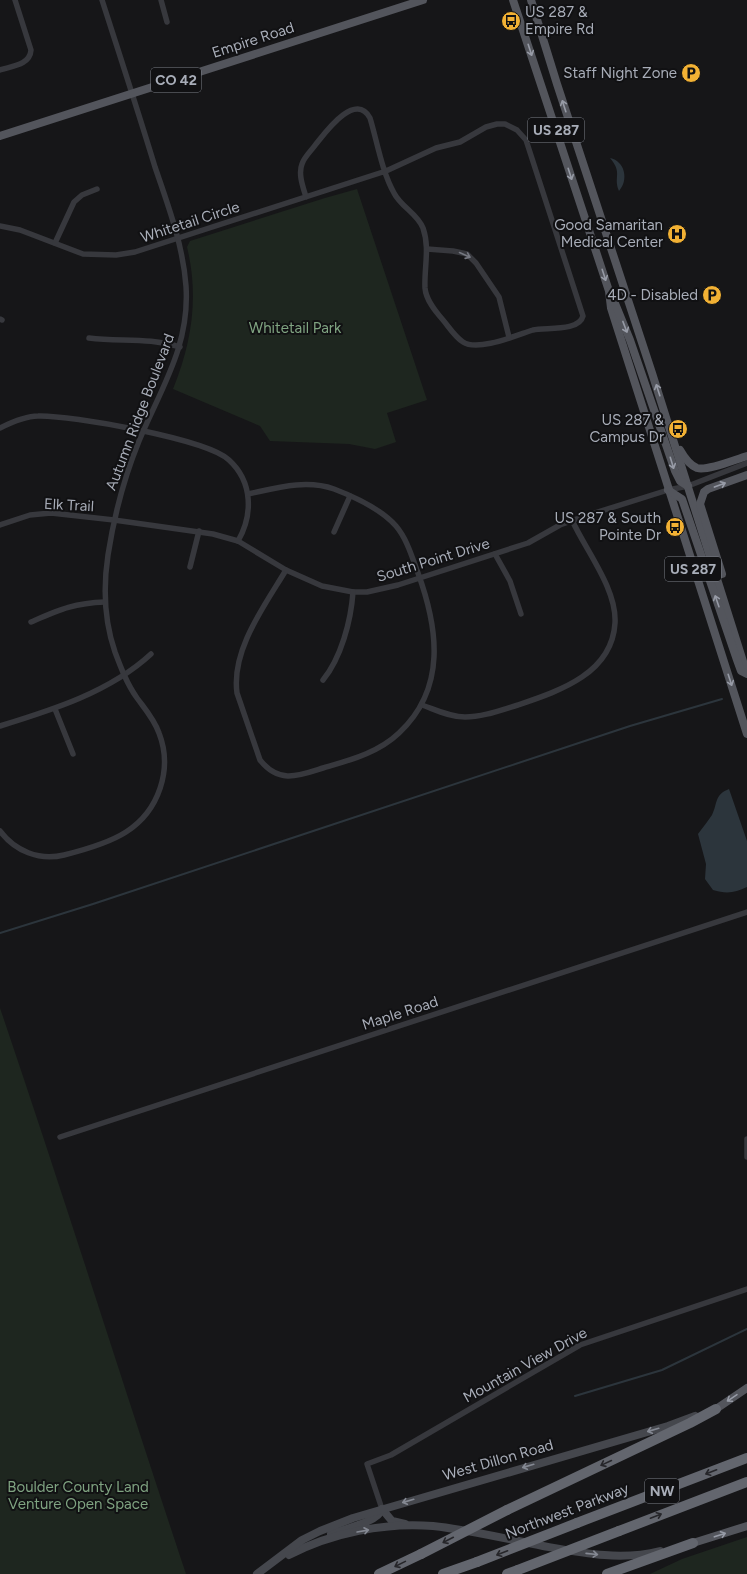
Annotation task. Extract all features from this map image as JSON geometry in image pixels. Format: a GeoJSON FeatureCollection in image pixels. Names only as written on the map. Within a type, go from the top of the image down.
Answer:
{"type":"FeatureCollection","features":[{"type":"Feature","properties":{"kind":"highway"},"geometry":{"type":"LineString","coordinates":[[379,1574],[716,1409]]}},
{"type":"Feature","properties":{"kind":"highway","name":"Northwest Parkway"},"geometry":{"type":"LineString","coordinates":[[443,1574],[747,1458]]}},
{"type":"Feature","properties":{"kind":"highway","name":"NW"},"geometry":{"type":"LineString","coordinates":[[507,1574],[747,1482]]}},
{"type":"Feature","properties":{"kind":"highway"},"geometry":{"type":"LineString","coordinates":[[607,1574],[692,1543]]}},
{"type":"Feature","properties":{"kind":"main road","name":"Empire Road"},"geometry":{"type":"LineString","coordinates":[[0,136],[423,0]]}},
{"type":"Feature","properties":{"kind":"main road","name":"US 287"},"geometry":{"type":"LineString","coordinates":[[513,0],[609,291],[611,308],[747,734]]}},
{"type":"Feature","properties":{"kind":"main road","name":"US 287"},"geometry":{"type":"LineString","coordinates":[[532,2],[674,441],[747,675]]}},
{"type":"Feature","properties":{"kind":"main road"},"geometry":{"type":"LineString","coordinates":[[609,291],[630,340],[675,471],[680,481],[688,486]]}},
{"type":"Feature","properties":{"kind":"main road"},"geometry":{"type":"LineString","coordinates":[[674,441],[688,461],[700,468],[747,456]]}},
{"type":"Feature","properties":{"kind":"main road"},"geometry":{"type":"LineString","coordinates":[[747,475],[708,489],[704,492],[700,504],[747,660]]}},
{"type":"Feature","properties":{"kind":"main road"},"geometry":{"type":"LineString","coordinates":[[668,490],[682,499],[741,671],[747,675]]}},
{"type":"Feature","properties":{"kind":"main road","name":"West Dillon Road"},"geometry":{"type":"LineString","coordinates":[[259,1572],[281,1555],[320,1531],[382,1509],[668,1426],[716,1409],[747,1388]]}},
{"type":"Feature","properties":{"kind":"main road"},"geometry":{"type":"LineString","coordinates":[[313,1544],[320,1538],[378,1516],[382,1509],[392,1521],[415,1526]]}},
{"type":"Feature","properties":{"kind":"main road","name":"West Dillon Road"},"geometry":{"type":"LineString","coordinates":[[259,1572],[278,1560],[313,1544],[366,1530],[415,1526],[450,1528],[577,1552],[604,1555],[634,1555],[654,1553],[747,1526]]}},
{"type":"Feature","properties":{"kind":"street"},"geometry":{"type":"LineString","coordinates":[[0,70],[25,62],[31,54],[15,0]]}},
{"type":"Feature","properties":{"kind":"street","name":"Autumn Ridge Boulevard"},"geometry":{"type":"LineString","coordinates":[[0,831],[12,845],[22,851],[45,856],[64,855],[111,839],[126,832],[138,823],[146,814],[158,796],[163,781],[164,759],[159,734],[151,717],[123,674],[110,637],[105,602],[105,582],[114,520],[120,494],[143,432],[171,374],[180,347],[185,320],[185,274],[177,238],[102,0]]}},
{"type":"Feature","properties":{"kind":"street"},"geometry":{"type":"LineString","coordinates":[[160,0],[167,22]]}},
{"type":"Feature","properties":{"kind":"street"},"geometry":{"type":"LineString","coordinates":[[306,197],[300,173],[303,161],[336,118],[351,111],[363,111],[368,115],[386,171]]}},
{"type":"Feature","properties":{"kind":"street","name":"Whitetail Circle"},"geometry":{"type":"LineString","coordinates":[[0,226],[20,230],[83,254],[116,255],[135,252],[386,171],[436,148],[460,142],[486,127],[497,124],[505,124],[517,130],[526,140],[583,316],[580,322],[552,330],[540,328],[479,346],[470,345],[463,342],[437,313],[426,294],[427,250],[422,226],[417,217],[394,193],[386,171]]}},
{"type":"Feature","properties":{"kind":"street"},"geometry":{"type":"LineString","coordinates":[[55,243],[74,202],[82,195],[97,189]]}},
{"type":"Feature","properties":{"kind":"street"},"geometry":{"type":"LineString","coordinates":[[427,250],[453,251],[467,254],[476,263],[499,297],[508,337]]}},
{"type":"Feature","properties":{"kind":"street"},"geometry":{"type":"LineString","coordinates":[[88,338],[109,340],[150,340],[180,347]]}},
{"type":"Feature","properties":{"kind":"street"},"geometry":{"type":"LineString","coordinates":[[0,428],[17,421],[37,416],[98,422],[198,446],[220,454],[236,468],[248,494],[249,507],[246,523],[238,541]]}},
{"type":"Feature","properties":{"kind":"street","name":"South Point Drive"},"geometry":{"type":"LineString","coordinates":[[114,520],[199,531],[238,541],[286,570],[322,586],[353,592],[379,590],[528,543],[572,520],[668,490],[688,486],[747,463]]}},
{"type":"Feature","properties":{"kind":"street"},"geometry":{"type":"LineString","coordinates":[[248,494],[298,484],[328,488],[350,496],[377,510],[397,527],[410,551],[430,611],[435,642],[431,682],[426,697],[422,705],[399,733],[371,752],[293,776],[274,774],[266,768],[260,760],[237,693],[236,668],[240,654],[286,570]]}},
{"type":"Feature","properties":{"kind":"street"},"geometry":{"type":"LineString","coordinates":[[334,532],[350,496]]}},
{"type":"Feature","properties":{"kind":"street","name":"Elk Trail"},"geometry":{"type":"LineString","coordinates":[[0,525],[30,515],[51,513],[114,520]]}},
{"type":"Feature","properties":{"kind":"street"},"geometry":{"type":"LineString","coordinates":[[422,705],[446,714],[463,717],[475,717],[494,712],[565,687],[579,680],[602,659],[614,633],[615,621],[613,605],[608,589],[572,520]]}},
{"type":"Feature","properties":{"kind":"street"},"geometry":{"type":"LineString","coordinates":[[190,567],[199,531]]}},
{"type":"Feature","properties":{"kind":"street"},"geometry":{"type":"LineString","coordinates":[[496,554],[510,581],[521,614]]}},
{"type":"Feature","properties":{"kind":"street"},"geometry":{"type":"LineString","coordinates":[[323,680],[328,674],[346,628],[353,592]]}},
{"type":"Feature","properties":{"kind":"street"},"geometry":{"type":"LineString","coordinates":[[31,622],[70,605],[105,602]]}},
{"type":"Feature","properties":{"kind":"street"},"geometry":{"type":"LineString","coordinates":[[0,726],[55,709],[137,667],[150,654]]}},
{"type":"Feature","properties":{"kind":"street"},"geometry":{"type":"LineString","coordinates":[[55,709],[73,754]]}},
{"type":"Feature","properties":{"kind":"street","name":"Maple Road"},"geometry":{"type":"LineString","coordinates":[[60,1137],[747,912]]}},
{"type":"Feature","properties":{"kind":"street"},"geometry":{"type":"LineString","coordinates":[[747,1139],[747,1157]]}},
{"type":"Feature","properties":{"kind":"street","name":"Mountain View Drive"},"geometry":{"type":"LineString","coordinates":[[382,1509],[367,1464],[391,1455],[589,1341],[747,1288]]}},
{"type":"Feature","properties":{"kind":"green space","name":"Whitetail Park"},"geometry":{"type":"Polygon","coordinates":[[[357,189],[427,400],[387,413],[396,442],[375,449],[349,444],[270,441],[260,426],[173,389],[185,354],[192,319],[193,283],[187,247],[190,241],[357,189]]]}},
{"type":"Feature","properties":{"kind":"green space","name":"Boulder County Land Venture Open Space"},"geometry":{"type":"Polygon","coordinates":[[[0,1008],[47,1149],[186,1574],[0,1574],[0,1008]]]}},
{"type":"Feature","properties":{"kind":"green space"},"geometry":{"type":"Polygon","coordinates":[[[747,1537],[747,1574],[650,1574],[682,1559],[747,1537]]]}},
{"type":"Feature","properties":{"kind":"shaded area"},"geometry":{"type":"Polygon","coordinates":[[[610,158],[619,163],[624,172],[624,182],[619,191],[617,186],[617,171],[610,158]]]}},
{"type":"Feature","properties":{"kind":"shaded area"},"geometry":{"type":"Polygon","coordinates":[[[729,789],[747,841],[747,887],[734,892],[722,892],[713,890],[705,879],[706,864],[698,834],[712,815],[717,800],[721,794],[729,789]]]}},
{"type":"Feature","properties":{"kind":"waterway"},"geometry":{"type":"LineString","coordinates":[[0,933],[93,904],[630,726],[722,699]]}},
{"type":"Feature","properties":{"kind":"waterway"},"geometry":{"type":"LineString","coordinates":[[575,1396],[662,1370],[747,1329]]}},
{"type":"Feature","properties":{"kind":"place","name":"US 287 & Empire Rd"},"geometry":{"type":"Point","coordinates":[511,21]}},
{"type":"Feature","properties":{"kind":"place","name":"Staff Night Zone"},"geometry":{"type":"Point","coordinates":[691,73]}},
{"type":"Feature","properties":{"kind":"place","name":"Good Samaritan Medical Center"},"geometry":{"type":"Point","coordinates":[677,234]}},
{"type":"Feature","properties":{"kind":"place","name":"4D - Disabled"},"geometry":{"type":"Point","coordinates":[712,295]}},
{"type":"Feature","properties":{"kind":"place","name":"US 287 & Campus Dr"},"geometry":{"type":"Point","coordinates":[678,429]}},
{"type":"Feature","properties":{"kind":"place","name":"US 287 & South Pointe Dr"},"geometry":{"type":"Point","coordinates":[675,527]}}]}
